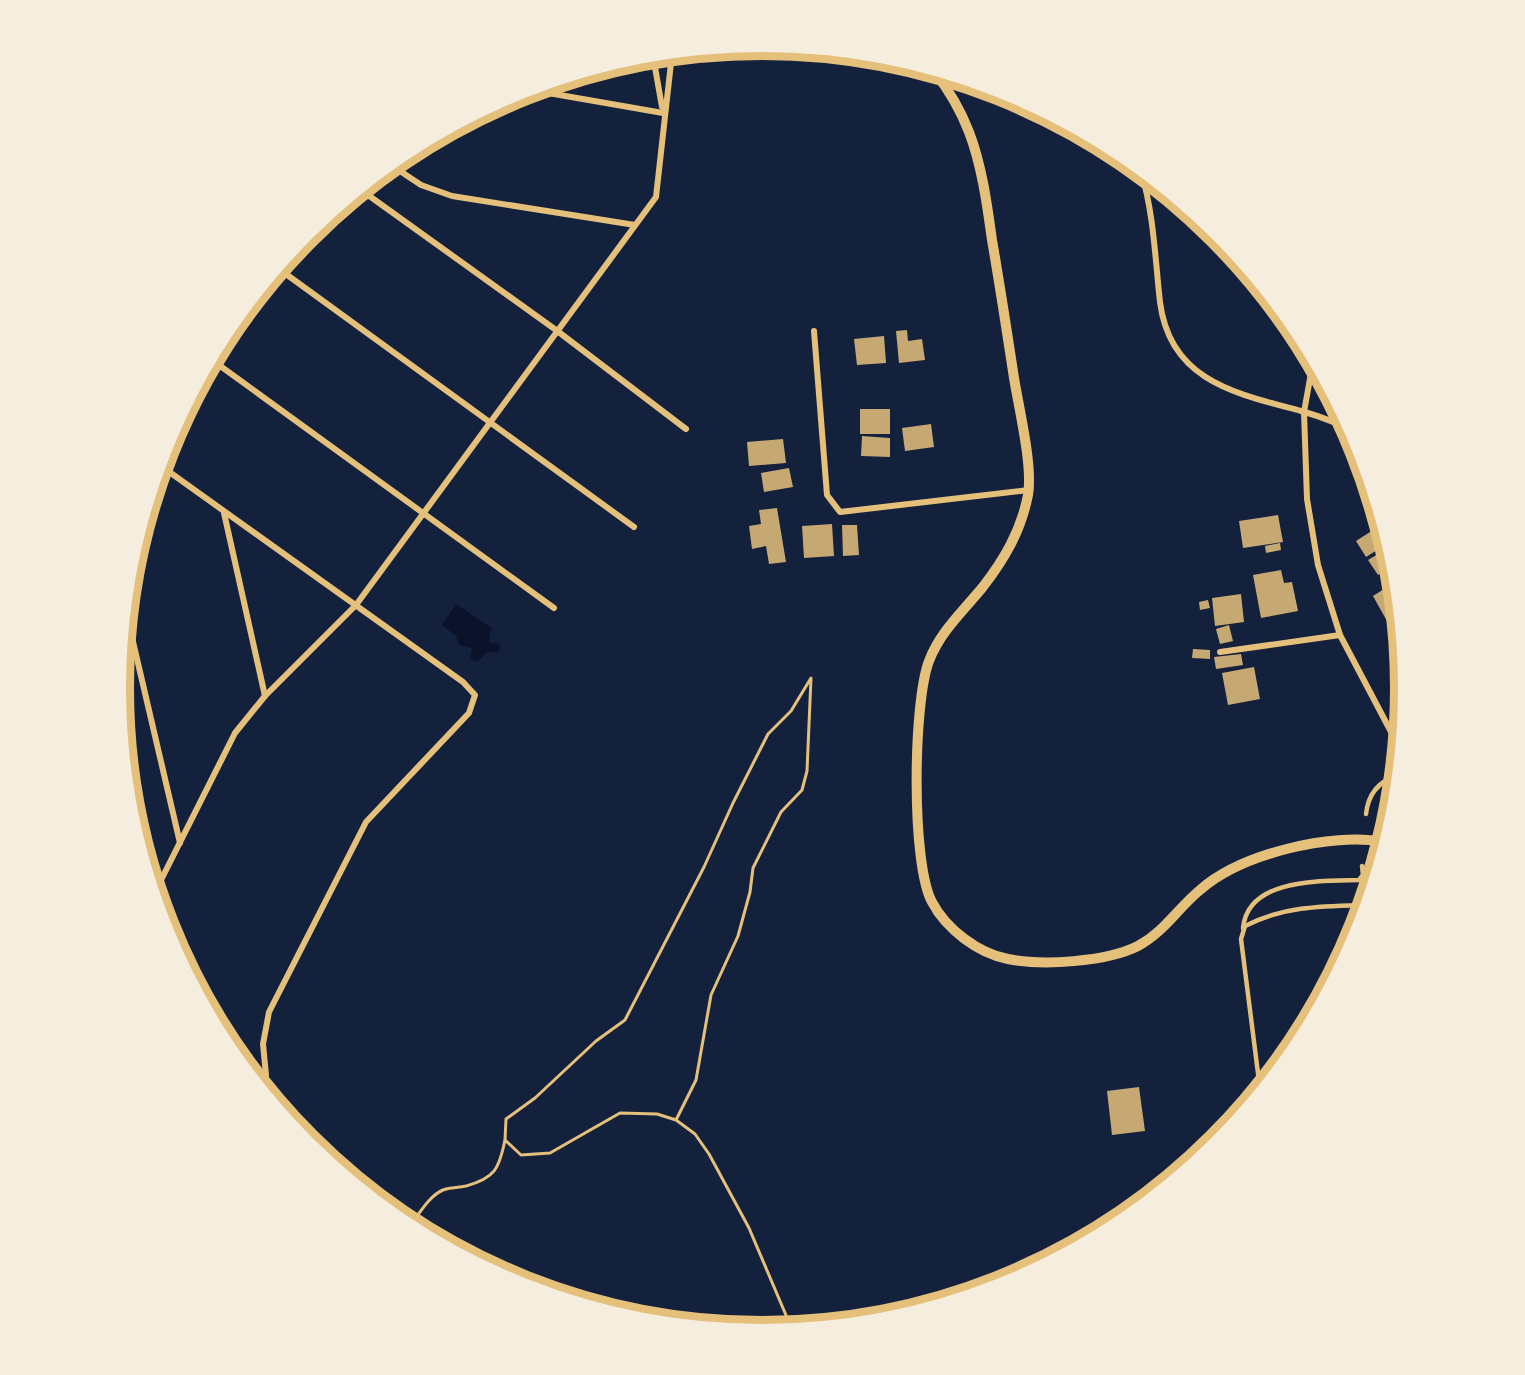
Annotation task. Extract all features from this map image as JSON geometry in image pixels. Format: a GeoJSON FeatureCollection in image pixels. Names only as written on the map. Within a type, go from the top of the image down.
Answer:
{"type":"FeatureCollection","features":[{"type":"Feature","properties":{"kind":"street"},"geometry":{"type":"LineString","coordinates":[[161,881],[236,733],[265,696],[356,605],[656,197],[663,113],[671,63]]}},
{"type":"Feature","properties":{"kind":"street"},"geometry":{"type":"LineString","coordinates":[[655,65],[663,113]]}},
{"type":"Feature","properties":{"kind":"street"},"geometry":{"type":"LineString","coordinates":[[940,81],[969,130],[983,183],[1024,441],[1029,490],[1022,520],[1009,551],[983,587],[945,632],[929,660],[921,697],[917,747],[918,822],[924,877],[932,902],[950,927],[976,946],[1006,959],[1043,963],[1102,957],[1136,947],[1164,928],[1200,890],[1230,870],[1269,855],[1324,843],[1362,838],[1375,840]]}},
{"type":"Feature","properties":{"kind":"street"},"geometry":{"type":"LineString","coordinates":[[549,93],[663,113]]}},
{"type":"Feature","properties":{"kind":"street"},"geometry":{"type":"LineString","coordinates":[[399,171],[421,185],[452,196],[635,225]]}},
{"type":"Feature","properties":{"kind":"street"},"geometry":{"type":"LineString","coordinates":[[1144,184],[1154,228],[1161,305],[1171,339],[1187,361],[1213,384],[1247,398],[1304,412],[1336,423]]}},
{"type":"Feature","properties":{"kind":"street"},"geometry":{"type":"LineString","coordinates":[[367,195],[556,330],[686,429]]}},
{"type":"Feature","properties":{"kind":"street"},"geometry":{"type":"LineString","coordinates":[[285,273],[634,527]]}},
{"type":"Feature","properties":{"kind":"street"},"geometry":{"type":"LineString","coordinates":[[814,331],[827,495],[840,512],[1029,490]]}},
{"type":"Feature","properties":{"kind":"street"},"geometry":{"type":"LineString","coordinates":[[219,365],[554,608]]}},
{"type":"Feature","properties":{"kind":"street"},"geometry":{"type":"LineString","coordinates":[[1311,374],[1304,412],[1310,518],[1318,566],[1340,635],[1392,735]]}},
{"type":"Feature","properties":{"kind":"street"},"geometry":{"type":"LineString","coordinates":[[169,472],[464,682],[475,695],[470,713],[366,822],[269,1012],[263,1044],[266,1078]]}},
{"type":"Feature","properties":{"kind":"street"},"geometry":{"type":"LineString","coordinates":[[224,513],[265,696]]}},
{"type":"Feature","properties":{"kind":"street"},"geometry":{"type":"LineString","coordinates":[[1220,652],[1340,635]]}},
{"type":"Feature","properties":{"kind":"street"},"geometry":{"type":"LineString","coordinates":[[133,640],[180,844]]}},
{"type":"Feature","properties":{"kind":"lane"},"geometry":{"type":"LineString","coordinates":[[1366,814],[1367,801],[1378,785],[1387,780]]}},
{"type":"Feature","properties":{"kind":"lane"},"geometry":{"type":"LineString","coordinates":[[1259,1079],[1241,939],[1247,911],[1264,894],[1321,881],[1359,880],[1363,875],[1362,866]]}},
{"type":"Feature","properties":{"kind":"lane"},"geometry":{"type":"LineString","coordinates":[[1241,939],[1245,926],[1278,912],[1310,907],[1355,905]]}},
{"type":"Feature","properties":{"kind":"path"},"geometry":{"type":"LineString","coordinates":[[417,1217],[433,1196],[444,1189],[465,1187],[489,1178],[499,1166],[505,1140],[506,1119],[535,1098],[596,1041],[625,1020],[704,867],[768,734],[791,711],[811,678],[807,771],[802,790],[781,812],[753,868],[750,892],[738,936],[711,995],[696,1080],[676,1120]]}},
{"type":"Feature","properties":{"kind":"path"},"geometry":{"type":"LineString","coordinates":[[505,1140],[521,1155],[550,1154],[620,1113],[657,1114],[676,1120],[695,1134],[709,1154],[749,1228],[788,1319]]}},
{"type":"Feature","properties":{"kind":"water"},"geometry":{"type":"Polygon","coordinates":[[[456,604],[493,629],[489,634],[490,642],[500,644],[499,652],[487,652],[478,662],[470,659],[472,648],[459,645],[456,636],[442,625],[456,604]]]}},
{"type":"Feature","properties":{"kind":"building"},"geometry":{"type":"Polygon","coordinates":[[[907,330],[908,341],[922,339],[925,360],[899,363],[896,331],[907,330]]]}},
{"type":"Feature","properties":{"kind":"building"},"geometry":{"type":"Polygon","coordinates":[[[884,336],[886,363],[857,365],[854,339],[884,336]]]}},
{"type":"Feature","properties":{"kind":"building"},"geometry":{"type":"Polygon","coordinates":[[[860,409],[890,409],[890,434],[860,434],[860,409]]]}},
{"type":"Feature","properties":{"kind":"building"},"geometry":{"type":"Polygon","coordinates":[[[931,424],[934,447],[905,451],[902,428],[931,424]]]}},
{"type":"Feature","properties":{"kind":"building"},"geometry":{"type":"Polygon","coordinates":[[[862,436],[890,438],[890,457],[861,456],[862,436]]]}},
{"type":"Feature","properties":{"kind":"building"},"geometry":{"type":"Polygon","coordinates":[[[783,439],[786,463],[749,466],[747,442],[783,439]]]}},
{"type":"Feature","properties":{"kind":"building"},"geometry":{"type":"Polygon","coordinates":[[[789,468],[793,487],[764,492],[761,473],[789,468]]]}},
{"type":"Feature","properties":{"kind":"building"},"geometry":{"type":"Polygon","coordinates":[[[777,508],[786,562],[769,564],[766,546],[752,549],[749,526],[761,524],[759,510],[777,508]]]}},
{"type":"Feature","properties":{"kind":"building"},"geometry":{"type":"Polygon","coordinates":[[[1278,515],[1283,542],[1243,548],[1239,521],[1278,515]]]}},
{"type":"Feature","properties":{"kind":"building"},"geometry":{"type":"Polygon","coordinates":[[[832,524],[834,556],[804,558],[802,526],[832,524]]]}},
{"type":"Feature","properties":{"kind":"building"},"geometry":{"type":"Polygon","coordinates":[[[842,525],[857,525],[859,555],[843,556],[842,525]]]}},
{"type":"Feature","properties":{"kind":"building"},"geometry":{"type":"Polygon","coordinates":[[[1374,529],[1379,549],[1366,557],[1356,541],[1374,529]]]}},
{"type":"Feature","properties":{"kind":"building"},"geometry":{"type":"Polygon","coordinates":[[[1280,543],[1281,550],[1266,553],[1265,546],[1280,543]]]}},
{"type":"Feature","properties":{"kind":"building"},"geometry":{"type":"Polygon","coordinates":[[[1380,553],[1383,572],[1378,575],[1368,560],[1380,553]]]}},
{"type":"Feature","properties":{"kind":"building"},"geometry":{"type":"Polygon","coordinates":[[[1281,570],[1284,583],[1292,582],[1298,611],[1261,618],[1253,575],[1281,570]]]}},
{"type":"Feature","properties":{"kind":"building"},"geometry":{"type":"Polygon","coordinates":[[[1386,588],[1391,621],[1388,623],[1373,596],[1386,588]]]}},
{"type":"Feature","properties":{"kind":"building"},"geometry":{"type":"Polygon","coordinates":[[[1241,594],[1244,622],[1215,626],[1212,598],[1241,594]]]}},
{"type":"Feature","properties":{"kind":"building"},"geometry":{"type":"Polygon","coordinates":[[[1208,600],[1210,608],[1200,610],[1199,602],[1208,600]]]}},
{"type":"Feature","properties":{"kind":"building"},"geometry":{"type":"Polygon","coordinates":[[[1229,625],[1233,641],[1220,644],[1216,629],[1229,625]]]}},
{"type":"Feature","properties":{"kind":"building"},"geometry":{"type":"Polygon","coordinates":[[[1193,649],[1210,650],[1210,659],[1192,658],[1193,649]]]}},
{"type":"Feature","properties":{"kind":"building"},"geometry":{"type":"Polygon","coordinates":[[[1241,654],[1243,665],[1216,669],[1214,657],[1241,654]]]}},
{"type":"Feature","properties":{"kind":"building"},"geometry":{"type":"Polygon","coordinates":[[[1254,667],[1260,699],[1228,705],[1222,673],[1254,667]]]}},
{"type":"Feature","properties":{"kind":"building"},"geometry":{"type":"Polygon","coordinates":[[[1139,1087],[1145,1131],[1112,1135],[1107,1091],[1139,1087]]]}}]}
